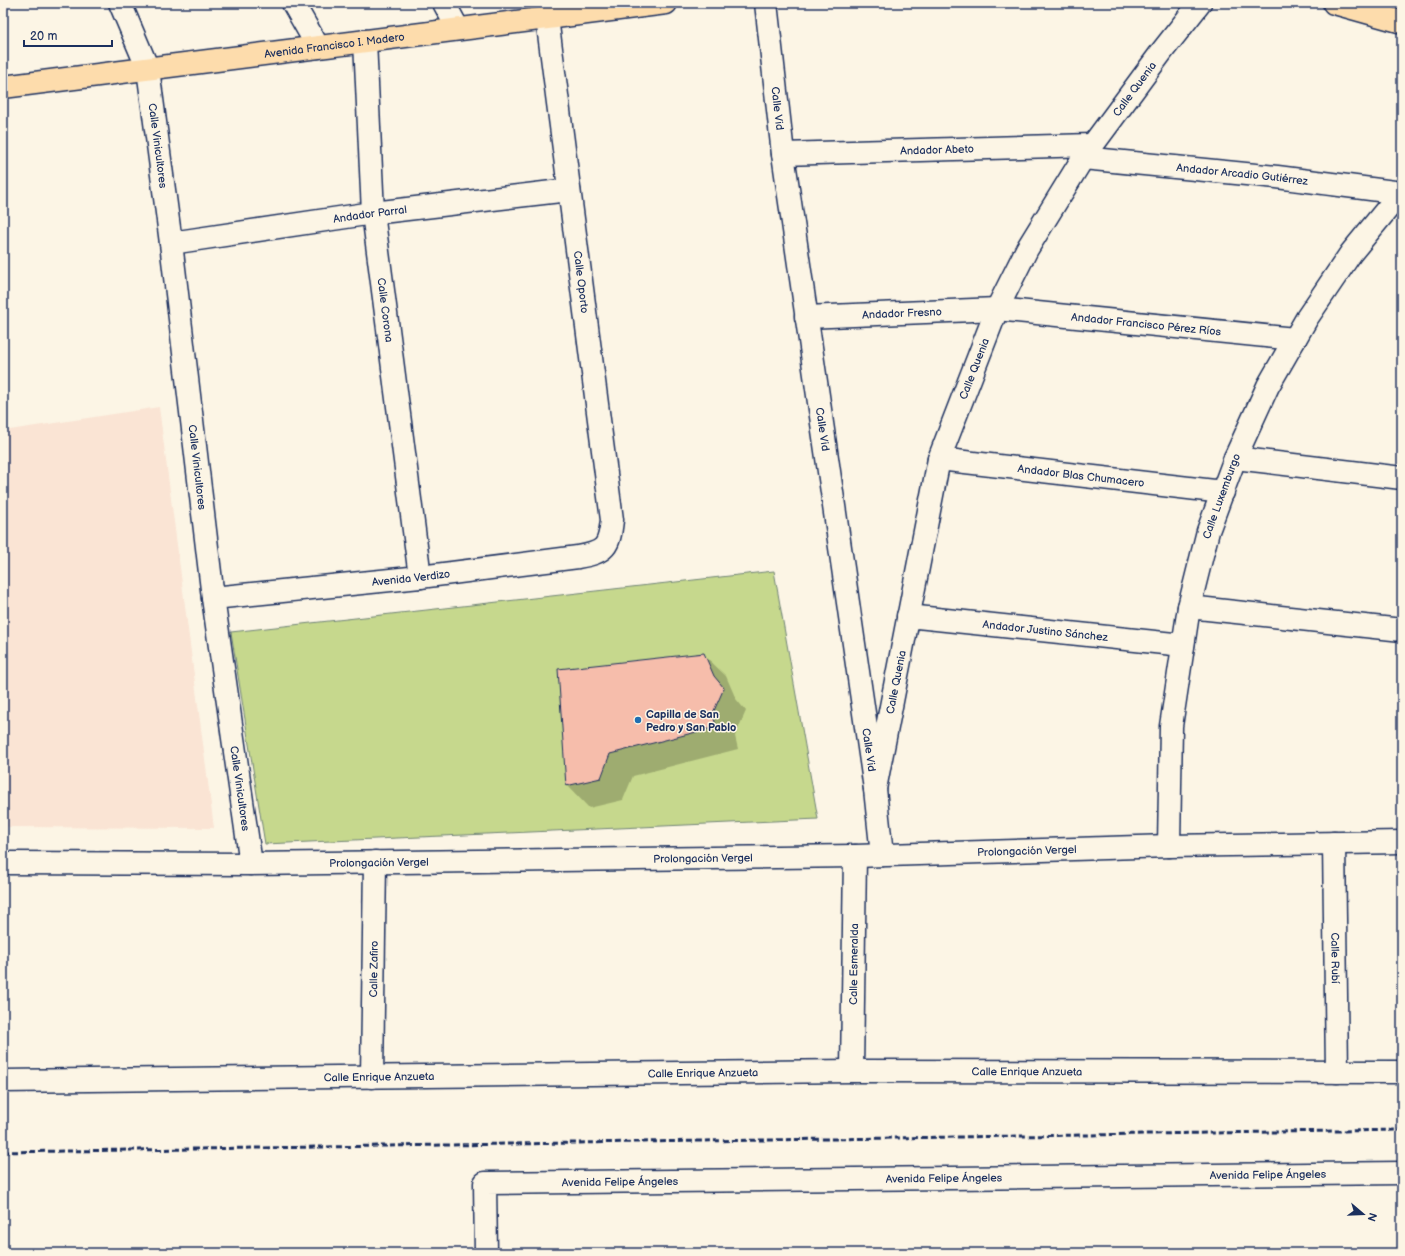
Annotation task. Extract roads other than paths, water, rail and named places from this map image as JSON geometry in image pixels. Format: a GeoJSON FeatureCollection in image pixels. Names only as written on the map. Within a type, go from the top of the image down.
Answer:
{"type":"FeatureCollection","features":[{"type":"Feature","properties":{"kind":"main road","name":"Avenida Francisco I. Madero"},"geometry":{"type":"LineString","coordinates":[[3,87],[458,30],[547,18],[625,5],[666,3]]}},
{"type":"Feature","properties":{"kind":"main road"},"geometry":{"type":"LineString","coordinates":[[1334,3],[1402,22]]}},
{"type":"Feature","properties":{"kind":"street","name":"Calle Vinicultores"},"geometry":{"type":"LineString","coordinates":[[120,3],[148,69],[171,242],[213,598],[251,864]]}},
{"type":"Feature","properties":{"kind":"street"},"geometry":{"type":"LineString","coordinates":[[292,3],[318,47]]}},
{"type":"Feature","properties":{"kind":"street"},"geometry":{"type":"LineString","coordinates":[[444,3],[458,30]]}},
{"type":"Feature","properties":{"kind":"street","name":"Calle Vid"},"geometry":{"type":"LineString","coordinates":[[766,3],[782,154],[875,789],[882,855]]}},
{"type":"Feature","properties":{"kind":"street","name":"Calle Quenia"},"geometry":{"type":"LineString","coordinates":[[875,789],[939,459],[997,309],[1027,249],[1087,152],[1162,50],[1200,3]]}},
{"type":"Feature","properties":{"kind":"street","name":"Calle Oporto"},"geometry":{"type":"LineString","coordinates":[[547,18],[612,520],[610,535],[606,546]]}},
{"type":"Feature","properties":{"kind":"street","name":"Calle Corona"},"geometry":{"type":"LineString","coordinates":[[365,41],[373,213],[420,577]]}},
{"type":"Feature","properties":{"kind":"street","name":"Andador Abeto"},"geometry":{"type":"LineString","coordinates":[[782,154],[1087,152]]}},
{"type":"Feature","properties":{"kind":"street","name":"Andador Arcadio Gutiérrez"},"geometry":{"type":"LineString","coordinates":[[1087,152],[1278,178],[1402,192]]}},
{"type":"Feature","properties":{"kind":"street","name":"Andador Parral"},"geometry":{"type":"LineString","coordinates":[[171,242],[373,213],[569,190]]}},
{"type":"Feature","properties":{"kind":"street","name":"Calle Luxemburgo"},"geometry":{"type":"LineString","coordinates":[[1169,846],[1171,726],[1189,607],[1208,531],[1235,458],[1268,386],[1307,318],[1351,253],[1402,192]]}},
{"type":"Feature","properties":{"kind":"street","name":"Andador Fresno"},"geometry":{"type":"LineString","coordinates":[[806,317],[997,309]]}},
{"type":"Feature","properties":{"kind":"street","name":"Andador Francisco Pérez Ríos"},"geometry":{"type":"LineString","coordinates":[[997,309],[1295,339]]}},
{"type":"Feature","properties":{"kind":"street"},"geometry":{"type":"LineString","coordinates":[[1235,458],[1402,478]]}},
{"type":"Feature","properties":{"kind":"street","name":"Andador Blas Chumacero"},"geometry":{"type":"LineString","coordinates":[[939,459],[1223,492]]}},
{"type":"Feature","properties":{"kind":"street","name":"Avenida Verdizo"},"geometry":{"type":"LineString","coordinates":[[213,598],[420,577],[578,557],[595,554],[606,546]]}},
{"type":"Feature","properties":{"kind":"street"},"geometry":{"type":"LineString","coordinates":[[1189,607],[1402,630]]}},
{"type":"Feature","properties":{"kind":"street","name":"Andador Justino Sánchez"},"geometry":{"type":"LineString","coordinates":[[908,616],[1183,645]]}},
{"type":"Feature","properties":{"kind":"street","name":"Prolongación Vergel"},"geometry":{"type":"LineString","coordinates":[[3,863],[251,864],[855,856],[1169,846],[1402,842]]}},
{"type":"Feature","properties":{"kind":"street","name":"Calle Rubí"},"geometry":{"type":"LineString","coordinates":[[1334,843],[1337,1072]]}},
{"type":"Feature","properties":{"kind":"street","name":"Calle Esmeralda"},"geometry":{"type":"LineString","coordinates":[[852,1071],[855,856]]}},
{"type":"Feature","properties":{"kind":"street","name":"Calle Zafiro"},"geometry":{"type":"LineString","coordinates":[[372,1076],[375,862]]}},
{"type":"Feature","properties":{"kind":"street","name":"Calle Enrique Anzueta"},"geometry":{"type":"LineString","coordinates":[[3,1081],[852,1071],[1402,1072]]}},
{"type":"Feature","properties":{"kind":"street","name":"Avenida Felipe Ángeles"},"geometry":{"type":"LineString","coordinates":[[486,1253],[485,1183],[1402,1174]]}},
{"type":"Feature","properties":{"kind":"railway"},"geometry":{"type":"LineString","coordinates":[[3,1152],[1402,1130]]}},
{"type":"Feature","properties":{"kind":"place","name":"Capilla de San Pedro y San Pablo"},"geometry":{"type":"Point","coordinates":[638,720]}}]}
